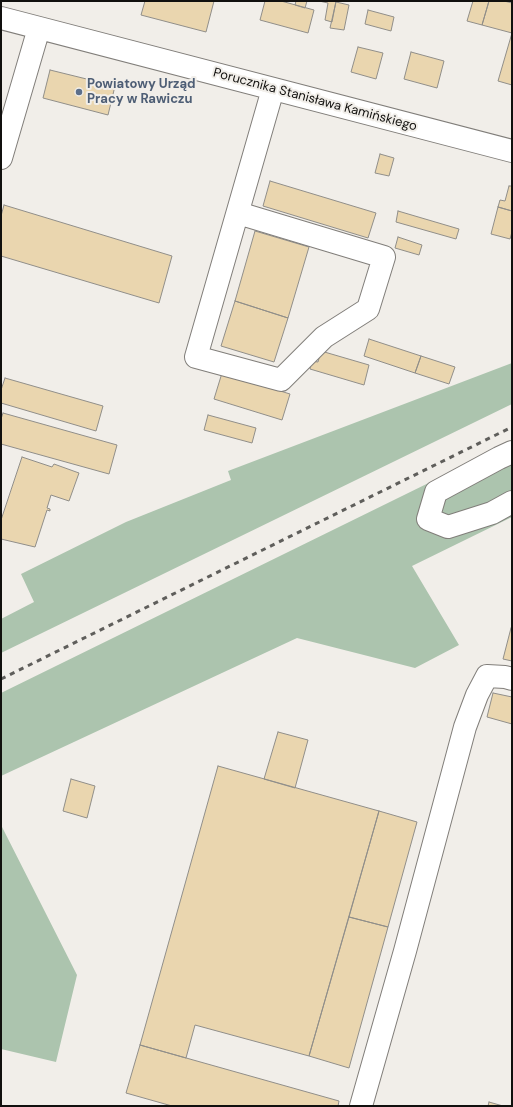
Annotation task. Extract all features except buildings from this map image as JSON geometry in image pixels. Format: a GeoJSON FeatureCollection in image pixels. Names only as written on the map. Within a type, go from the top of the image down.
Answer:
{"type":"FeatureCollection","features":[{"type":"Feature","properties":{"kind":"street","name":"Porucznika Stanisława Kamińskiego"},"geometry":{"type":"LineString","coordinates":[[1,18],[512,151]]}},
{"type":"Feature","properties":{"kind":"street"},"geometry":{"type":"LineString","coordinates":[[1,158],[39,28]]}},
{"type":"Feature","properties":{"kind":"street"},"geometry":{"type":"LineString","coordinates":[[238,213],[384,257],[368,309],[324,336],[281,380],[196,357],[273,89]]}},
{"type":"Feature","properties":{"kind":"street"},"geometry":{"type":"LineString","coordinates":[[512,452],[436,492],[428,519],[448,527],[492,513],[512,502]]}},
{"type":"Feature","properties":{"kind":"street"},"geometry":{"type":"LineString","coordinates":[[361,1106],[405,951],[465,727],[477,695],[487,676],[512,679]]}},
{"type":"Feature","properties":{"kind":"green space"},"geometry":{"type":"Polygon","coordinates":[[[512,363],[512,404],[1,653],[1,619],[34,602],[21,574],[126,522],[231,480],[228,471],[512,363]]]}},
{"type":"Feature","properties":{"kind":"green space"},"geometry":{"type":"Polygon","coordinates":[[[512,442],[512,517],[412,566],[459,645],[415,668],[297,638],[1,776],[1,693],[512,442]]]}},
{"type":"Feature","properties":{"kind":"green space"},"geometry":{"type":"Polygon","coordinates":[[[1,825],[77,975],[56,1062],[1,1049],[1,825]]]}},
{"type":"Feature","properties":{"kind":"railway"},"geometry":{"type":"LineString","coordinates":[[1,679],[512,427]]}},
{"type":"Feature","properties":{"kind":"place","name":"Powiatowy Urząd Pracy w Rawiczu"},"geometry":{"type":"Point","coordinates":[79,92]}}]}
